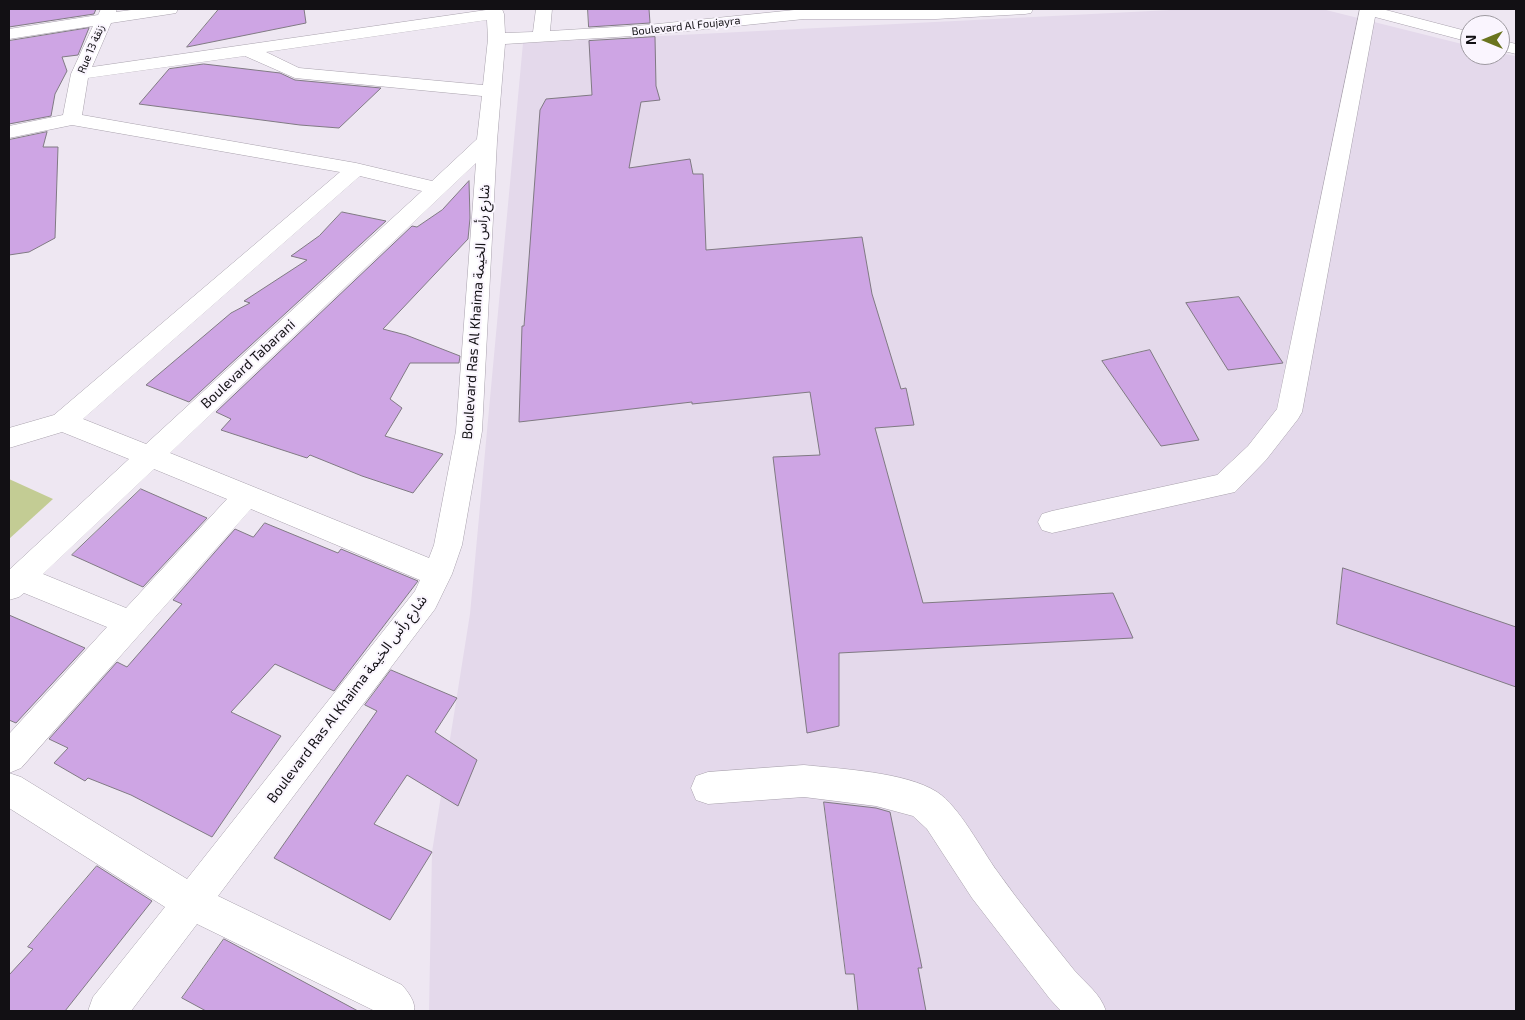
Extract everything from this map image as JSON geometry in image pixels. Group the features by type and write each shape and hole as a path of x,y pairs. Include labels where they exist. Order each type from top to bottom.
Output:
{"street":[{"path":"9,34 107,13 170,9"},
{"path":"541,36 544,9"},
{"name":"Boulevard Al Foujayra","path":"497,39 541,36 649,23 804,11 1025,9"},
{"path":"1052,522 1225,484 1257,453 1289,412 1368,10 1460,34"},
{"path":"80,74 495,11"},
{"name":"Boulevard Ras Al Khaima شارع رأس الخيمة","path":"107,1011 425,600 438,574 448,545 469,431 487,141 497,39 495,11"},
{"name":"Rue 13 زنقة","path":"72,119 80,74 107,13"},
{"path":"247,50 295,73 492,91"},
{"path":"9,132 72,119 356,169 437,188"},
{"name":"Boulevard Tabarani","path":"14,583 487,141"},
{"path":"9,438 63,422 356,169"},
{"path":"63,422 438,574"},
{"path":"9,756 247,495"},
{"path":"14,583 130,623"},
{"path":"708,788 804,781 876,789 908,797 925,804 939,817 985,885 1063,986 1087,1011"},
{"path":"9,789 192,903 389,998 396,1006 395,1011"}],"shaded area":[{"path":"1190,9 1322,9 1460,44 1460,65 1510,65 1510,55 1516,56 1516,1011 429,1011 432,852 470,614 523,43"}],"green space":[{"path":"9,479 53,499 9,539"}],"building":[{"path":"9,9 96,9 94,14 9,27"},
{"path":"219,9 304,9 306,23 187,47"},
{"path":"588,9 649,9 650,23 589,27"},
{"path":"89,28 78,55 62,57 67,71 55,94 51,116 9,124 9,41"},
{"path":"655,37 656,86 660,100 641,102 629,168 690,159 693,174 703,174 706,250 862,237 872,294 901,389 906,388 914,425 875,428 923,603 1113,593 1133,638 839,653 839,726 807,733 773,457 820,455 810,392 692,404 692,402 519,422 522,326 524,326 540,110 546,99 592,95 589,41"},
{"path":"204,64 280,73 295,80 381,88 339,128 300,125 139,104 169,69"},
{"path":"47,132 43,147 58,147 55,238 29,252 9,255 9,140"},
{"path":"469,181 470,218 468,239 383,329 406,335 460,356 459,363 410,363 390,399 402,408 385,436 443,454 413,493 362,476 310,455 307,458 221,430 231,419 216,412 412,226 417,227 442,210"},
{"path":"342,212 386,221 189,402 146,385 231,313 250,303 244,301 307,260 291,256 319,236"},
{"path":"1239,297 1283,363 1228,370 1186,303"},
{"path":"1150,350 1199,440 1161,446 1102,361"},
{"path":"141,489 207,518 143,587 72,555"},
{"path":"265,523 338,553 341,549 418,581 334,691 275,664 231,712 281,736 212,837 131,795 88,778 85,781 54,763 68,748 49,739 117,662 127,667 182,604 173,600 235,529 253,537"},
{"path":"1343,568 1516,627 1516,687 1337,624"},
{"path":"9,615 85,648 16,723 9,720"},
{"path":"391,670 457,698 435,732 477,760 458,806 407,775 374,824 432,852 390,920 274,858 377,711 365,705"},
{"path":"824,802 876,808 890,812 922,968 918,968 926,1011 858,1011 854,974 846,974"},
{"path":"97,866 152,901 65,1011 9,1011 9,975 33,949 28,947"},
{"path":"224,939 358,1011 206,1011 182,998"}]}
